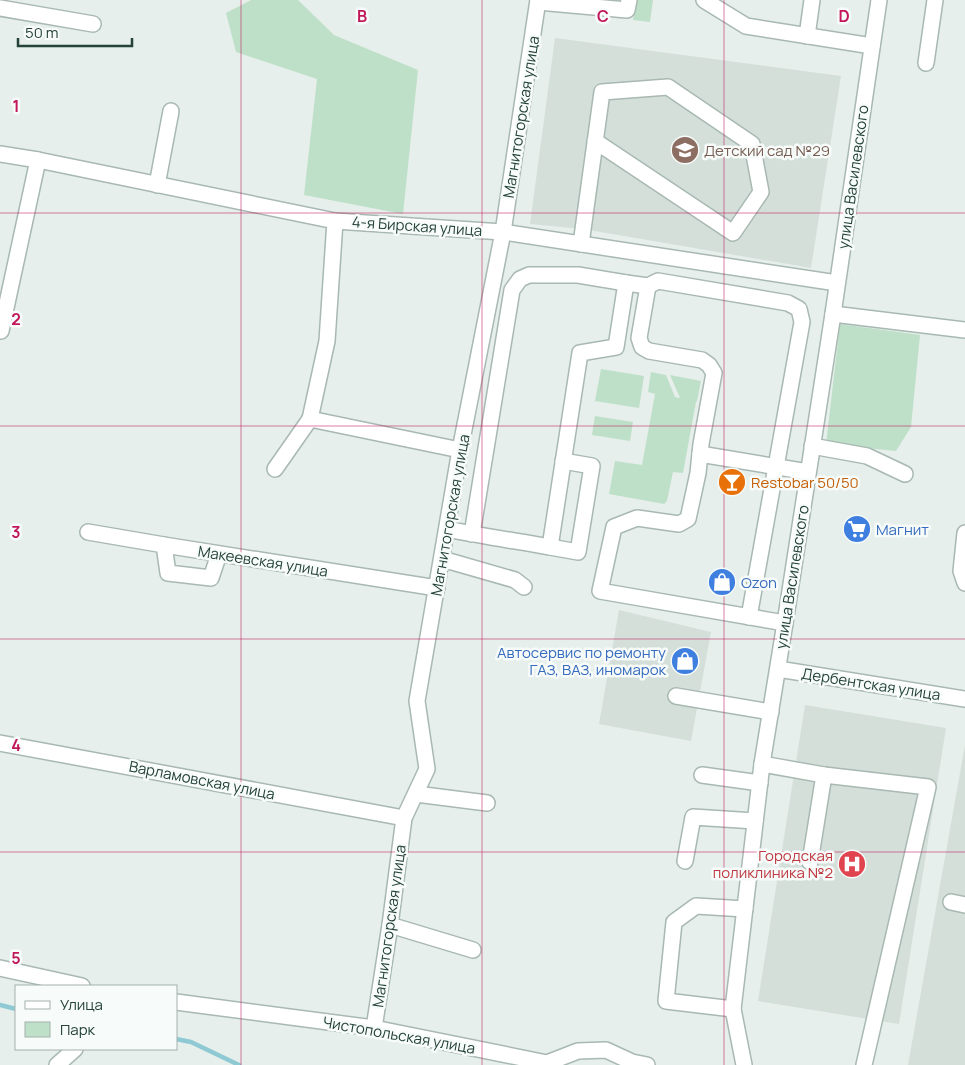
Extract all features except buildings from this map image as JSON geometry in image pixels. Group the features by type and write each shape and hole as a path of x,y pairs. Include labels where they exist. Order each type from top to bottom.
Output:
{"street":[{"path":"538,1 627,10 629,0"},
{"path":"704,0 746,26 872,46"},
{"path":"807,36 812,0"},
{"name":"улица Василевского","path":"744,1065 733,1009 762,764 833,314 879,0"},
{"path":"926,63 935,0"},
{"name":"Магнитогорская улица","path":"374,1028 404,818 427,769 418,701 460,450 503,232 538,1"},
{"path":"0,8 93,24"},
{"path":"580,244 602,92 668,87 752,144 761,192 733,233 596,141"},
{"path":"157,185 170,111"},
{"name":"4-я Бирская улица","path":"0,154 38,160 335,221 503,232 837,283"},
{"path":"1,331 38,160"},
{"path":"275,469 310,419 327,341 335,221"},
{"path":"472,534 512,290 520,279 529,275 578,275 648,286 658,281 788,303 798,309 802,322 749,617"},
{"path":"550,547 580,353 616,347 626,283"},
{"path":"648,286 639,338 642,347 649,351 702,360 709,365 714,373 701,444 698,474 688,519 679,524 637,518 614,527 600,591 785,623"},
{"path":"833,314 965,330"},
{"path":"310,419 460,450"},
{"path":"812,446 867,456 905,474"},
{"path":"700,454 808,472"},
{"path":"447,529 578,552 592,466 563,461"},
{"name":"Макеевская улица","path":"88,532 437,588"},
{"path":"965,533 961,572 965,583"},
{"path":"164,545 168,573 211,578 219,554"},
{"path":"442,558 515,580 524,587"},
{"name":"Дербентская улица","path":"778,669 965,699"},
{"path":"676,696 770,712"},
{"name":"Варламовская улица","path":"0,743 404,818"},
{"path":"762,764 824,775 928,787 864,1065"},
{"path":"702,775 760,783"},
{"path":"810,862 824,775"},
{"path":"416,794 488,804"},
{"path":"686,861 693,817 755,821"},
{"path":"733,1009 666,1001 674,922 696,906 745,909"},
{"path":"390,925 473,950"},
{"path":"0,968 77,985"},
{"name":"Чистопольская улица","path":"178,1002 374,1028 547,1063 578,1052 606,1050 632,1062 647,1065"},
{"path":"57,1065 74,1050"}],"shaded area":[{"name":"Детский сад №29","path":"555,38 841,76 811,268 583,229 530,224"},
{"path":"619,610 711,632 691,741 599,724"},
{"name":"Городская поликлиника №2","path":"805,705 946,728 899,1024 758,1001"},
{"path":"965,745 965,1065 908,1065 936,908"}],"green space":[{"path":"251,0 298,0 334,35 418,70 403,214 304,195 317,79 236,52 226,13"},
{"path":"637,0 653,0 650,22 633,20"},
{"path":"840,324 920,335 911,427 896,451 826,444"},
{"path":"601,369 644,376 639,408 595,401"},
{"path":"651,372 666,375 675,397 680,398 670,375 701,381 683,473 673,472 667,501 664,504 609,494 615,461 642,465 655,394 648,392"},
{"path":"595,416 633,422 630,441 592,435"}],"waterway":[{"path":"0,1005 15,1009"},
{"path":"178,1039 191,1042 239,1065"}],"place":[{"name":"Детский сад №29","path":"685,150"},
{"name":"Restobar 50/50","path":"732,482"},
{"name":"Магнит","path":"857,529"},
{"name":"Ozon","path":"722,582"},
{"name":"Автосервис по ремонту ГАЗ, ВАЗ, иномарок","path":"685,661"},
{"name":"Городская поликлиника №2","path":"852,864"}]}
